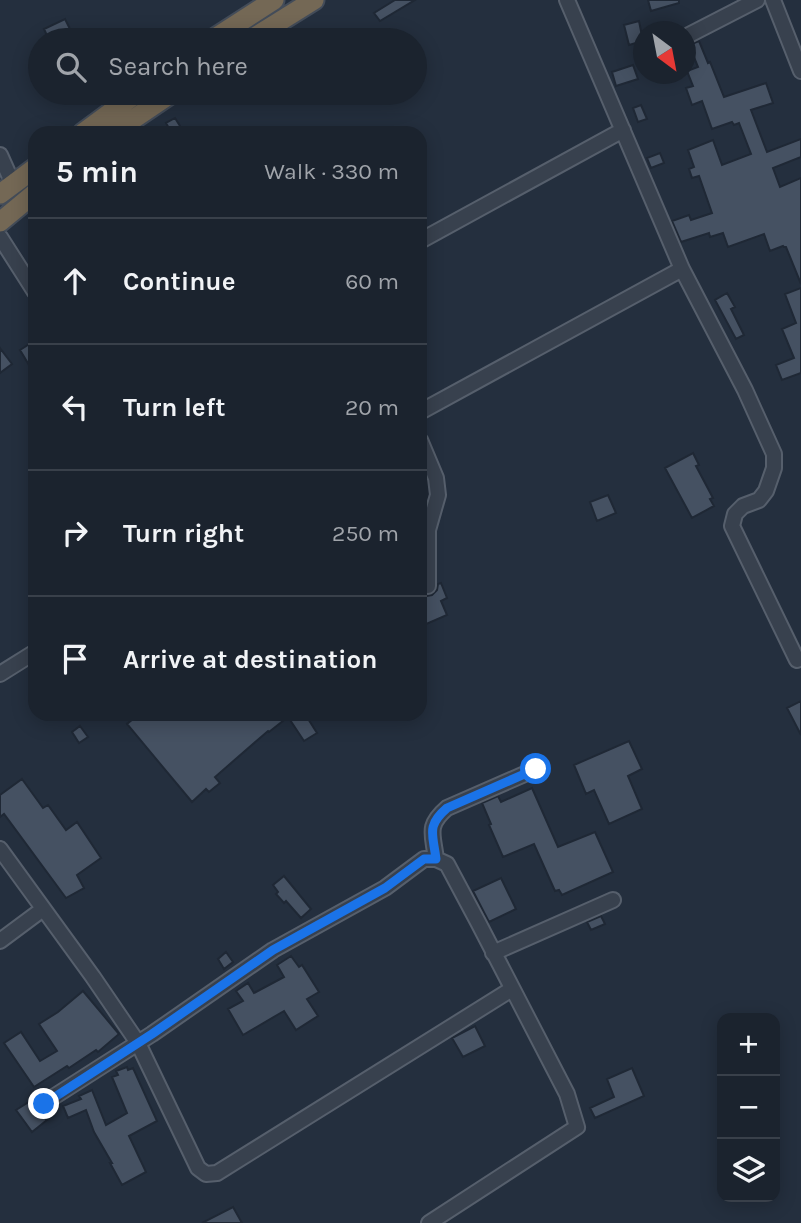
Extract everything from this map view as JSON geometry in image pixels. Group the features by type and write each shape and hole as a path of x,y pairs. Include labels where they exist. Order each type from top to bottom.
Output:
{"highway":[{"path":"231,28 274,0"},
{"path":"269,28 314,0"},
{"path":"92,126 121,105"},
{"path":"123,126 154,105"},
{"path":"7,189 28,173"},
{"path":"0,222 28,201"}],"street":[{"path":"567,0 682,269 745,390 774,454 774,468 766,491 759,500 743,506 736,514 732,526 800,662"},
{"path":"696,31 757,0"},
{"path":"773,0 801,71"},
{"path":"427,237 623,130"},
{"path":"0,155 7,189"},
{"path":"0,237 28,281"},
{"path":"427,408 682,269"},
{"path":"427,457 436,478 438,495 428,530 428,586"},
{"path":"0,674 28,656"},
{"path":"436,859 432,826 447,808 536,769"},
{"path":"0,849 138,1042 198,1168 206,1174 217,1173 512,989"},
{"path":"44,1104 273,950 385,888 424,859 436,859 447,864 494,953 567,1094 577,1127 429,1223"},
{"path":"494,953 613,900"},
{"path":"0,941 43,909"}],"building":[{"path":"395,0 415,0 380,21 374,13"},
{"path":"648,0 679,0 679,3 651,11"},
{"path":"65,19 70,28 46,28"},
{"path":"633,23 633,44 629,45 624,25"},
{"path":"699,41 708,63 710,62 724,97 766,83 773,103 751,110 767,152 801,139 801,157 773,168 780,187 801,178 801,284 786,247 770,251 764,234 728,247 723,233 710,237 709,233 681,242 672,221 689,215 691,220 712,213 699,176 692,178 689,169 694,167 688,150 713,140 722,165 751,154 739,123 734,125 732,122 712,129 702,101 692,105 686,88 696,84 696,42"},
{"path":"633,65 633,81 616,86 612,72"},
{"path":"641,105 647,119 638,122 633,108"},
{"path":"175,118 180,126 168,126 166,123"},
{"path":"660,153 664,163 651,168 647,158"},
{"path":"801,288 801,373 782,380 776,365 794,358 782,329 796,323 785,294"},
{"path":"727,293 735,307 731,309 744,335 736,339 715,300"},
{"path":"28,345 28,363 20,350"},
{"path":"0,348 12,364 0,373"},
{"path":"693,453 714,506 692,518 665,468"},
{"path":"608,495 616,513 597,521 590,502"},
{"path":"441,583 447,598 441,601 447,615 427,624 427,596 437,590 438,584"},
{"path":"801,701 801,735 787,708"},
{"path":"131,721 283,721 215,777 220,783 209,792 206,789 192,802 127,724"},
{"path":"291,721 309,721 317,733 304,741"},
{"path":"80,726 88,737 79,743 72,732"},
{"path":"629,741 642,769 628,776 642,809 609,824 594,790 586,794 574,765"},
{"path":"22,779 43,808 48,805 66,830 77,822 101,858 77,875 84,888 66,898 4,814 0,817 0,795"},
{"path":"532,788 558,847 595,832 613,872 562,895 559,890 555,891 534,844 503,857 482,803 498,796 501,802"},
{"path":"284,876 311,909 301,918 276,894 278,892 273,885"},
{"path":"501,878 516,909 489,922 473,891"},
{"path":"601,916 605,924 591,930 587,922"},
{"path":"226,952 233,962 224,969 218,959"},
{"path":"291,956 299,967 302,965 319,992 307,999 318,1016 296,1030 284,1011 243,1035 228,1009 243,1001 236,991 248,983 254,993 284,977 277,965"},
{"path":"83,991 119,1034 98,1052 96,1050 34,1087 4,1043 21,1032 40,1061 57,1051 39,1024"},
{"path":"475,1026 485,1046 463,1057 452,1038"},
{"path":"127,1067 128,1070 133,1068 157,1121 129,1136 146,1172 122,1185 94,1132 86,1110 68,1118 63,1106 81,1099 79,1096 92,1090 106,1125 127,1113 112,1077 118,1075 116,1071"},
{"path":"632,1068 644,1096 595,1118 590,1108 614,1097 607,1079"},
{"path":"32,1100 36,1109 47,1120 32,1132 16,1110"},
{"path":"233,1207 242,1223 202,1223"}],"route":[{"path":"44,1104 152,1034 273,950 385,888 424,859 436,859 432,826 447,808 536,769"}]}
